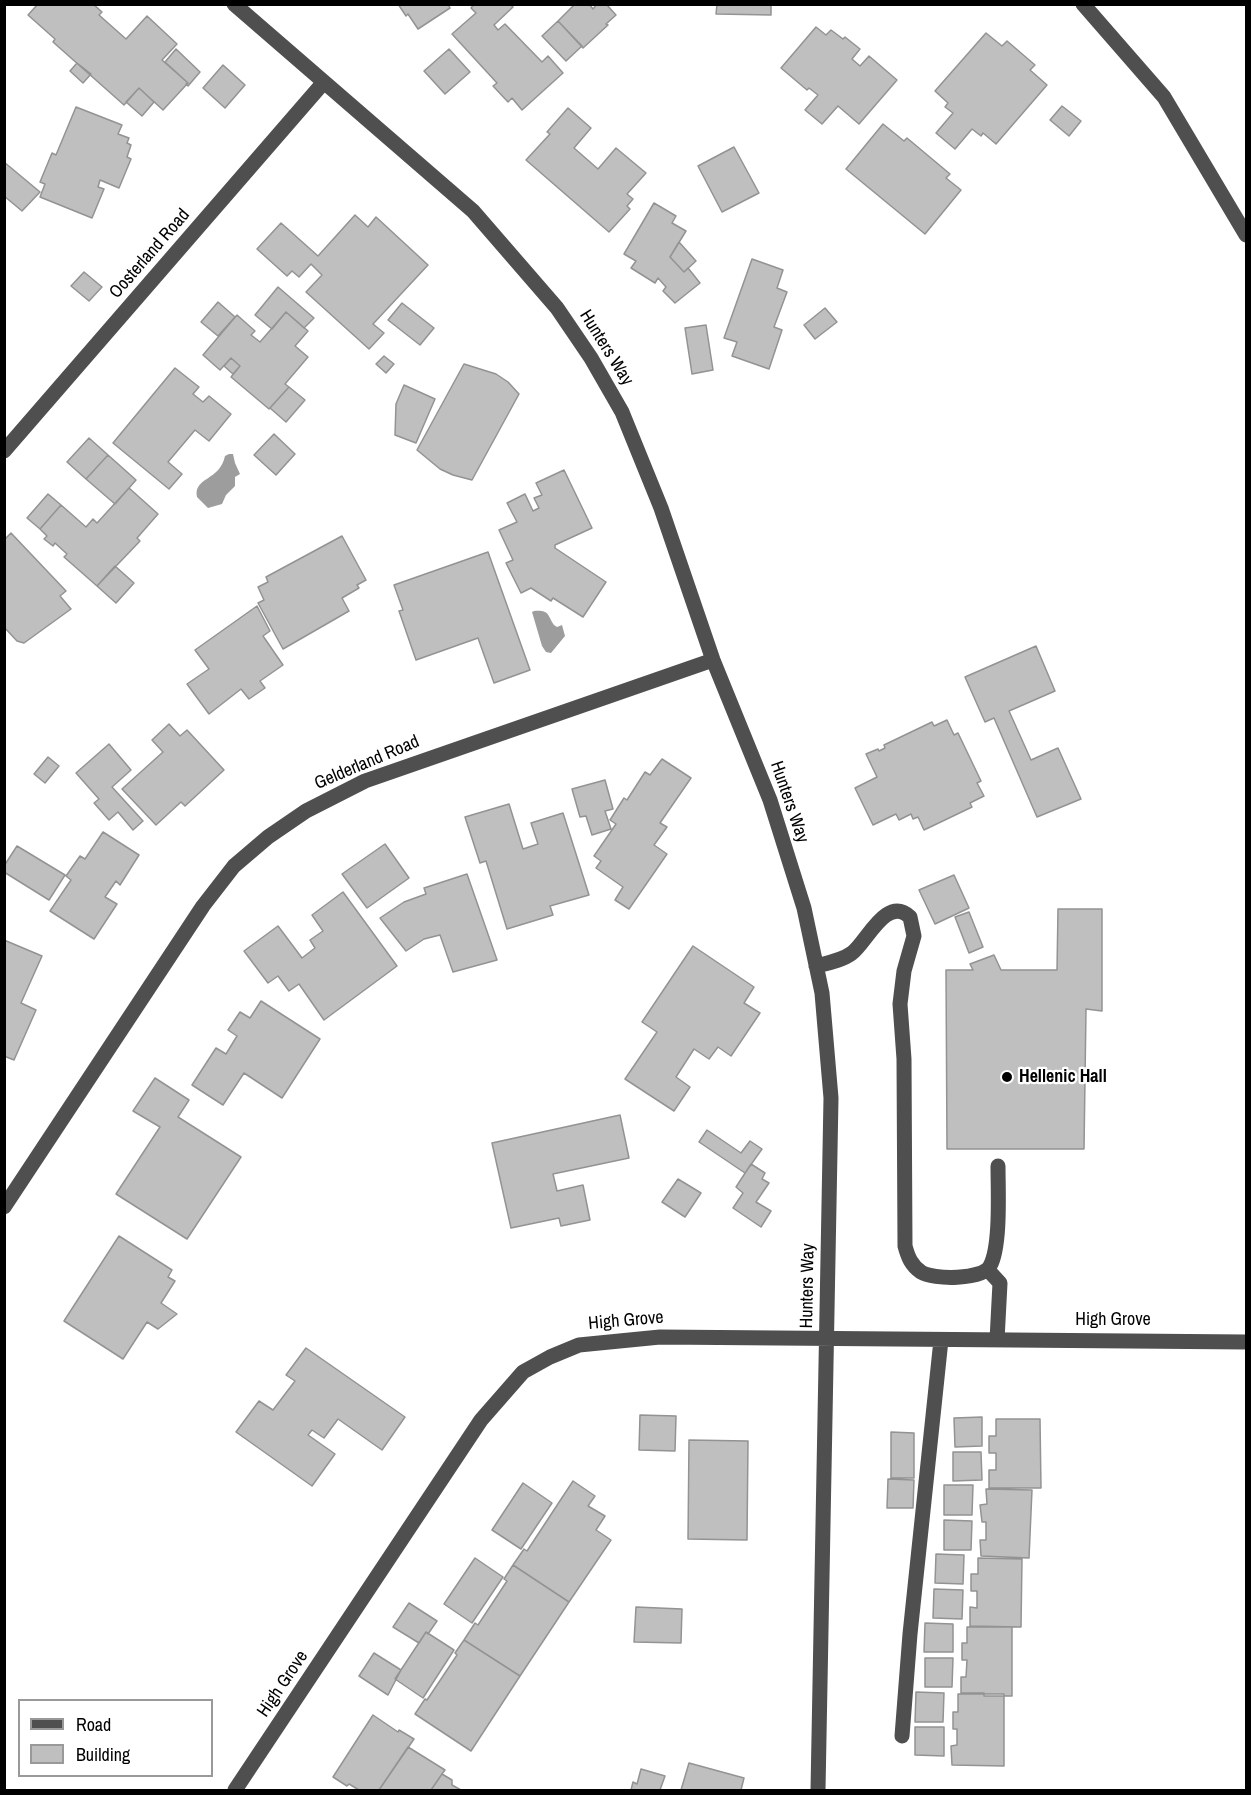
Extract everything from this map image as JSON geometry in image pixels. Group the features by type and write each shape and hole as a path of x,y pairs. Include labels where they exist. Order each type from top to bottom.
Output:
{"street":[{"name":"Hunters Way","path":"234,4 473,211 557,308 591,358 622,412 661,508 713,660 770,800 804,908 822,993 831,1098 818,1791"},
{"path":"1083,4 1164,98 1246,235"},
{"name":"Oosterland Road","path":"4,451 324,82"},
{"name":"Gelderland Road","path":"4,1207 203,906 234,866 268,837 306,811 365,781 713,660"},
{"path":"816,966 851,954 885,915 900,912 910,917 914,936 904,971 900,1004 904,1059 905,1246 908,1259 927,1276 969,1277 980,1275 988,1270 993,1260 996,1240 999,1166"},
{"path":"988,1270 1000,1283 997,1340"},
{"name":"High Grove","path":"235,1791 481,1420 524,1372 550,1357 579,1345 660,1337 1246,1342"},
{"path":"902,1736 910,1634 941,1340"}],"shaded area":[{"path":"233,454 240,474 235,477 235,486 226,495 222,504 208,508 197,497 197,491 203,482 218,470 225,456"},
{"path":"532,612 546,612 554,625 557,627 562,625 565,636 551,653 546,652 542,646"}],"building":[{"path":"38,4 93,4 102,12 99,15 126,39 147,16 177,44 162,60 188,83 163,110 139,88 124,105 53,42 55,39 28,15"},
{"path":"398,4 448,4 450,8 418,29"},
{"path":"474,4 510,4 513,7 494,25 498,30 505,24 542,62 548,56 563,73 522,110 512,98 508,102 493,86 497,83 452,34 476,13 471,8"},
{"path":"575,4 589,4 593,9 597,4 606,4 616,15 583,48 558,21"},
{"path":"717,4 771,4 771,15 716,14"},
{"path":"558,21 582,46 566,61 542,36"},
{"path":"816,27 826,35 831,30 843,39 845,37 860,49 852,59 860,66 869,56 897,80 859,124 838,106 822,124 805,110 818,95 809,88 807,90 781,68"},
{"path":"986,33 1002,46 1007,41 1035,65 1030,70 1047,85 996,144 983,133 981,136 972,129 955,149 936,133 953,113 945,107 948,103 935,91"},
{"path":"176,49 200,72 188,86 186,84 188,83 165,62"},
{"path":"449,49 470,72 445,94 424,71"},
{"path":"77,63 91,74 83,83 70,71"},
{"path":"223,65 245,85 225,108 203,88"},
{"path":"139,88 154,102 142,116 126,102"},
{"path":"1062,106 1081,121 1069,136 1050,120"},
{"path":"76,107 122,125 118,134 129,138 127,143 131,145 127,157 131,159 119,188 100,180 98,187 104,189 92,218 40,197 45,184 40,182 52,153 56,155"},
{"path":"568,108 591,128 574,148 598,169 616,148 646,173 627,194 633,199 627,206 630,209 609,232 526,160 550,134 547,132"},
{"path":"883,124 904,141 907,138 950,174 946,178 961,190 925,234 846,169"},
{"path":"734,147 759,193 722,212 698,166"},
{"path":"4,162 40,192 22,211 4,196"},
{"path":"654,203 676,216 672,223 686,231 670,257 684,272 688,268 700,283 675,303 663,291 666,287 658,278 655,283 631,268 636,261 624,254"},
{"path":"355,215 368,227 376,217 428,265 373,324 384,333 369,349 306,292 322,275 311,264 299,277 292,271 287,276 257,249 281,223 318,256"},
{"path":"679,242 696,261 684,272 670,257"},
{"path":"752,259 783,270 777,288 787,292 774,327 782,330 769,369 732,356 737,342 724,338"},
{"path":"84,272 102,287 89,301 71,286"},
{"path":"278,287 314,318 304,328 286,312 272,329 255,315"},
{"path":"218,302 235,317 218,336 201,322"},
{"path":"402,303 434,328 420,345 388,320"},
{"path":"825,308 837,322 815,339 804,325"},
{"path":"286,312 308,331 295,346 308,357 285,384 289,387 269,409 231,377 240,366 231,358 220,370 203,355 237,315 255,331 251,335 260,342"},
{"path":"706,325 713,370 692,374 685,328"},
{"path":"384,356 394,364 386,373 376,364"},
{"path":"231,358 240,366 233,374 224,366"},
{"path":"464,364 496,374 508,382 519,394 472,480 440,469 417,450"},
{"path":"175,368 199,387 193,394 203,402 209,396 231,414 209,441 195,430 168,462 182,474 169,489 113,443"},
{"path":"404,385 435,399 416,443 395,435 396,404"},
{"path":"289,387 305,400 286,422 270,408"},
{"path":"274,434 295,454 276,475 254,455"},
{"path":"89,438 108,455 86,479 67,462"},
{"path":"108,455 136,480 115,504 86,479"},
{"path":"564,470 592,528 555,545 555,548 606,582 583,617 553,598 551,601 531,588 521,593 506,563 513,560 499,530 517,522 507,503 525,494 533,511 539,508 534,498 542,495 536,483"},
{"path":"129,488 158,514 137,538 140,541 97,586 64,557 67,554 55,543 53,546 44,539 47,536 40,529 61,505 86,527 93,519 97,523"},
{"path":"48,494 61,505 40,529 27,518"},
{"path":"11,533 66,591 60,596 71,609 24,643 17,641 4,627 4,540"},
{"path":"342,536 366,580 357,585 359,588 342,598 349,611 283,649 258,603 264,600 258,587 268,582 266,577"},
{"path":"488,552 530,670 494,683 478,638 416,660 399,611 403,610 394,585"},
{"path":"115,566 134,583 116,603 97,586"},
{"path":"257,606 270,631 263,636 283,665 260,681 265,688 249,699 241,689 209,714 187,684 209,669 195,650"},
{"path":"1036,646 1055,691 1009,711 1031,760 1058,748 1081,799 1037,817 994,718 985,722 965,677"},
{"path":"947,720 954,735 958,733 981,781 977,783 984,796 970,803 972,807 924,830 918,817 913,819 911,814 899,820 896,814 873,825 855,788 877,777 866,754 878,749 879,751 885,748 884,745 932,722 934,726"},
{"path":"169,724 180,736 187,730 224,770 185,806 181,802 156,825 122,789 163,752 152,740"},
{"path":"109,744 131,770 112,787 143,821 133,830 118,812 109,820 94,803 99,799 76,773"},
{"path":"48,757 59,766 45,783 34,774"},
{"path":"662,759 691,778 660,823 667,827 654,845 667,854 629,909 615,900 623,887 596,868 601,861 594,856 616,824 610,820 624,798 627,800 645,772 650,775"},
{"path":"605,780 613,809 605,811 611,829 592,835 586,816 580,817 572,789"},
{"path":"509,804 523,849 538,844 531,823 563,813 589,895 550,906 553,915 507,929 486,861 480,863 465,817"},
{"path":"103,832 139,855 120,885 116,881 105,897 117,904 94,939 50,911 71,880 66,876 80,856 85,859"},
{"path":"385,844 409,878 367,908 342,874"},
{"path":"17,846 65,875 49,900 4,872 4,866"},
{"path":"467,874 497,960 453,972 440,935 424,939 406,951 380,918 404,902 426,894 424,888"},
{"path":"954,875 969,908 935,924 919,890"},
{"path":"343,892 397,966 324,1020 299,984 289,991 278,976 268,983 244,951 278,926 302,958 315,948 310,940 323,931 312,915"},
{"path":"1058,909 1102,909 1102,1011 1086,1009 1084,1149 947,1149 946,970 973,970 970,964 994,955 1001,970 1057,970"},
{"path":"969,912 983,947 969,953 955,917"},
{"path":"4,940 42,956 21,1003 36,1010 14,1060 4,1056"},
{"path":"693,946 754,987 744,1003 760,1013 731,1056 718,1047 709,1059 694,1049 676,1077 690,1087 674,1111 625,1079 657,1032 642,1022"},
{"path":"261,1001 320,1039 282,1098 244,1073 223,1105 192,1085 216,1048 226,1054 237,1036 228,1030 240,1012 250,1018"},
{"path":"155,1078 189,1100 178,1117 241,1157 187,1239 116,1194 160,1127 133,1111"},
{"path":"620,1115 629,1158 553,1174 557,1191 583,1185 590,1220 561,1226 559,1218 511,1228 492,1143"},
{"path":"707,1130 741,1153 750,1141 762,1149 745,1173 699,1142"},
{"path":"751,1164 765,1173 762,1179 769,1183 756,1202 771,1211 761,1227 733,1208 743,1193 736,1187"},
{"path":"678,1179 701,1193 685,1217 662,1202"},
{"path":"119,1236 172,1270 168,1277 175,1281 161,1303 177,1314 158,1329 147,1322 123,1359 64,1321"},
{"path":"306,1348 405,1417 382,1450 338,1419 324,1438 312,1430 308,1435 335,1454 312,1486 236,1432 259,1401 273,1410 295,1381 286,1375"},
{"path":"640,1415 676,1416 675,1451 639,1450"},
{"path":"982,1417 982,1446 955,1447 954,1418"},
{"path":"996,1419 1040,1419 1041,1488 989,1488 989,1470 996,1470 996,1453 989,1453 989,1436 996,1436"},
{"path":"891,1432 914,1433 914,1478 891,1478"},
{"path":"689,1440 748,1441 747,1540 688,1539"},
{"path":"953,1452 981,1452 982,1480 953,1481"},
{"path":"888,1479 914,1480 913,1508 887,1508"},
{"path":"573,1481 595,1496 588,1506 605,1516 596,1530 611,1540 569,1602 513,1565 524,1549 527,1551"},
{"path":"523,1483 552,1503 521,1549 492,1530"},
{"path":"944,1485 973,1485 972,1515 944,1515"},
{"path":"986,1489 1032,1490 1029,1558 981,1556 980,1540 986,1540 986,1522 982,1522 980,1505 987,1504"},
{"path":"944,1520 972,1521 971,1550 944,1550"},
{"path":"936,1554 964,1555 963,1584 935,1583"},
{"path":"475,1558 503,1577 472,1623 444,1604"},
{"path":"978,1558 1022,1559 1021,1627 970,1626 970,1607 977,1608 977,1591 971,1591 971,1574 978,1574"},
{"path":"513,1565 569,1602 520,1676 464,1640 475,1623 478,1625 507,1581 504,1579"},
{"path":"934,1589 963,1590 962,1619 933,1618"},
{"path":"409,1603 437,1621 419,1643 393,1627"},
{"path":"636,1607 682,1609 681,1643 634,1642"},
{"path":"925,1623 953,1624 953,1652 924,1652"},
{"path":"967,1627 1012,1627 1012,1696 961,1693 961,1677 966,1677 967,1660 962,1660 962,1643 967,1643"},
{"path":"426,1632 454,1650 423,1698 395,1679"},
{"path":"464,1640 520,1676 471,1751 415,1714 457,1655 455,1653"},
{"path":"374,1653 401,1670 388,1695 359,1676"},
{"path":"925,1658 953,1658 952,1687 925,1687"},
{"path":"916,1692 944,1693 943,1722 915,1722"},
{"path":"958,1694 1004,1694 1004,1766 952,1765 951,1746 957,1745 957,1729 953,1729 953,1712 958,1712"},
{"path":"373,1715 398,1732 399,1730 414,1739 379,1790 359,1790 333,1777"},
{"path":"915,1727 944,1727 944,1756 915,1755"},
{"path":"408,1747 445,1770 431,1790 379,1790"},
{"path":"689,1763 744,1778 741,1790 681,1790"},
{"path":"641,1769 665,1776 660,1790 631,1790 633,1782 637,1784"},
{"path":"442,1774 452,1780 452,1785 461,1790 431,1790"}],"place":[{"name":"Hellenic Hall","path":"1007,1077"}]}
